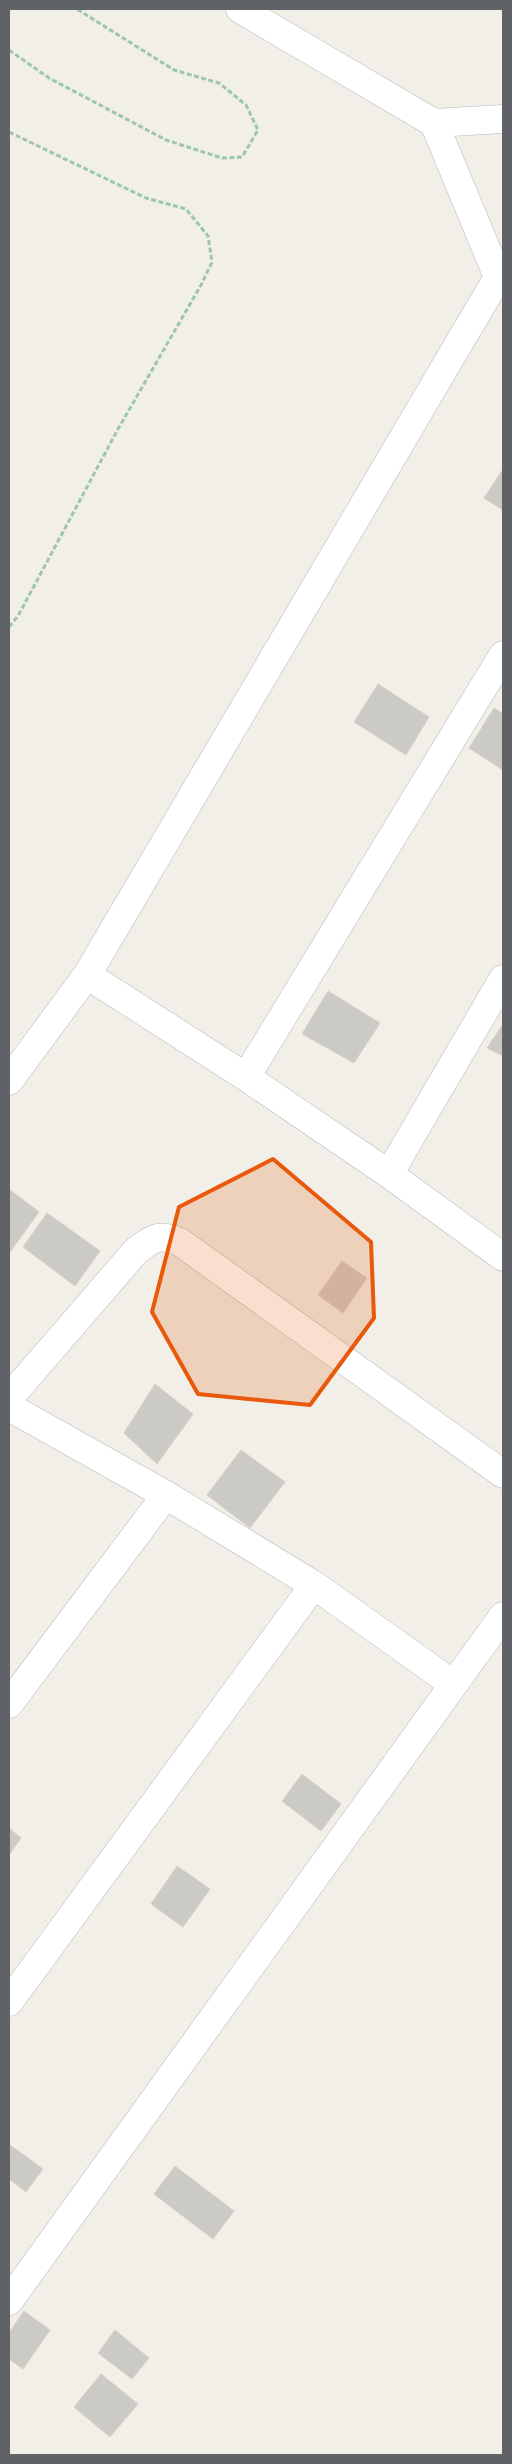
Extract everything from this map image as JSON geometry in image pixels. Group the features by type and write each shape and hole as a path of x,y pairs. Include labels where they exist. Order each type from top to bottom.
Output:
{"street":[{"path":"240,9 434,123 503,119"},
{"path":"9,1081 86,975 501,273 434,123"},
{"path":"246,1077 503,655"},
{"path":"86,975 246,1077 389,1174 503,1257"},
{"path":"389,1174 503,979"},
{"path":"9,1398 136,1251 150,1241 165,1236 180,1242 503,1474"},
{"path":"9,1407 166,1495 314,1585 453,1684"},
{"path":"9,1704 166,1495"},
{"path":"9,2002 314,1585"},
{"path":"9,2301 503,1616"}],"path":[{"path":"9,50 49,78 166,140 222,158 242,157 258,130 246,105 219,83 174,70 77,9"},
{"path":"9,132 146,198 186,209 208,236 212,262 202,286 118,429 18,616 9,627"}],"highlighted area":[{"path":"273,1159 371,1242 374,1318 310,1405 198,1394 152,1312 179,1207"}],"building":[{"path":"503,469 503,510 484,498"},
{"path":"378,684 429,717 406,755 354,722"},
{"path":"494,708 503,714 503,770 469,748"},
{"path":"328,991 380,1023 354,1063 302,1034"},
{"path":"503,1024 503,1056 487,1048"},
{"path":"9,1189 39,1212 10,1252 9,1251"},
{"path":"47,1213 100,1251 75,1286 23,1247"},
{"path":"342,1261 367,1278 343,1313 318,1295"},
{"path":"155,1384 193,1414 157,1464 124,1433"},
{"path":"241,1450 285,1482 250,1528 207,1495"},
{"path":"302,1774 341,1804 321,1831 282,1801"},
{"path":"9,1828 21,1838 9,1855"},
{"path":"177,1866 210,1889 183,1927 151,1904"},
{"path":"10,2145 43,2169 26,2192 9,2179"},
{"path":"175,2166 234,2211 213,2239 154,2194"},
{"path":"24,2311 50,2330 23,2369 9,2359 9,2333"},
{"path":"115,2330 149,2358 132,2379 98,2353"},
{"path":"101,2374 138,2404 110,2437 74,2407"}]}
